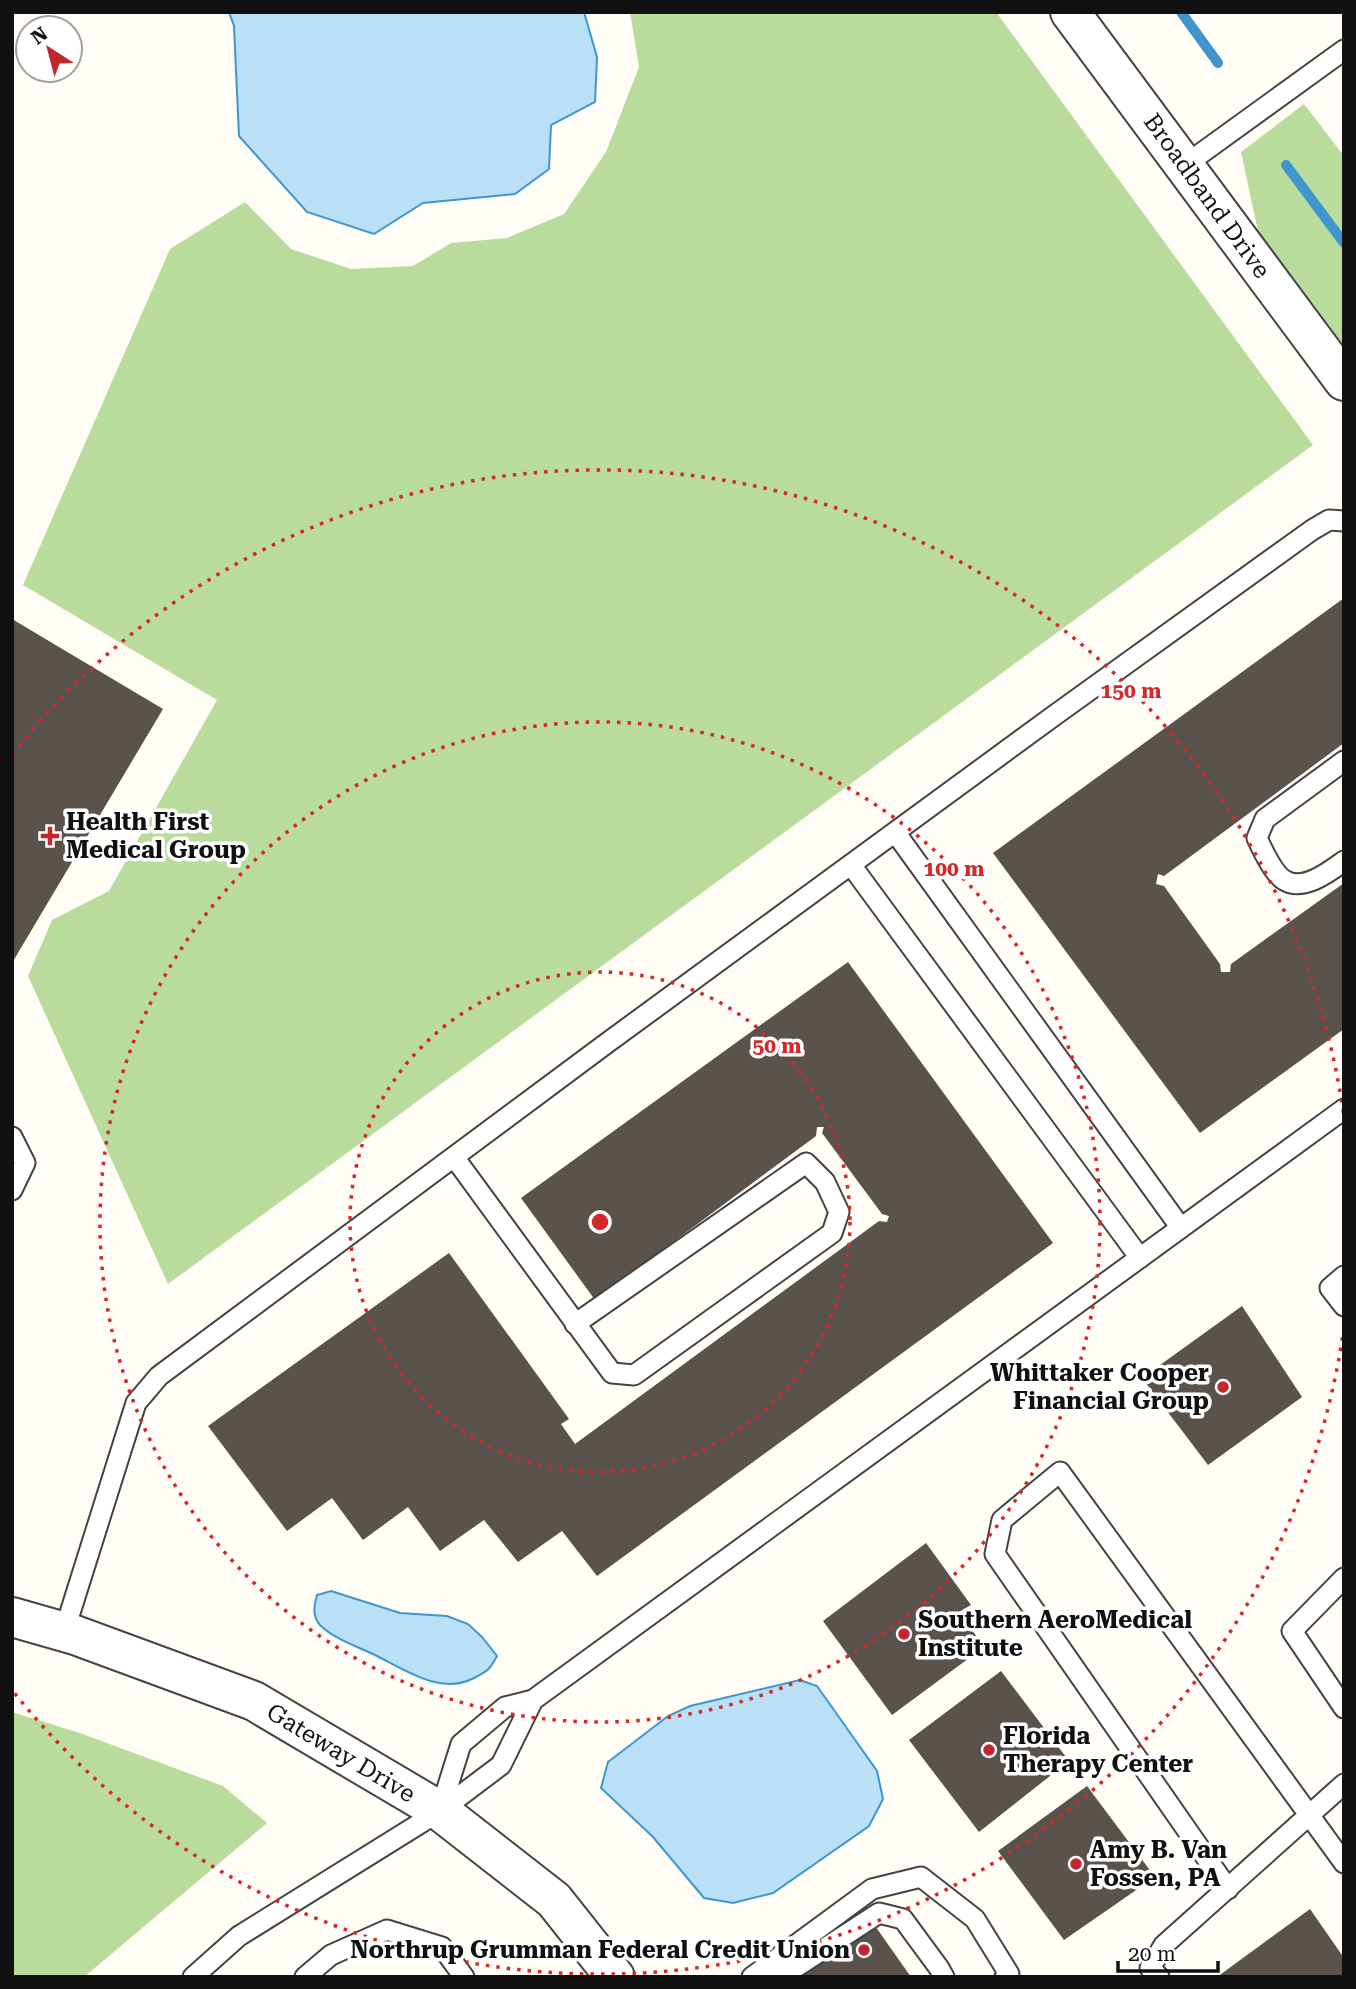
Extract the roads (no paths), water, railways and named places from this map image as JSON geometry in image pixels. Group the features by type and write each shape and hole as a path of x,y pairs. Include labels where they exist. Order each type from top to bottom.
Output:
{"street":[{"name":"Broadband Drive","path":"1070,12 1344,382"},
{"name":"Gateway Drive","path":"12,1617 64,1632 254,1701 440,1811 554,1900 615,1977"}],"lane":[{"path":"1185,165 1344,50"},
{"path":"64,1632 136,1403 159,1376 607,1043 1312,530 1329,520 1344,521"},
{"path":"1344,761 1265,819 1257,838 1267,859 1283,880 1300,884 1328,873 1344,861"},
{"path":"895,832 1181,1228"},
{"path":"851,865 1140,1258"},
{"path":"440,1811 461,1744 505,1707 533,1700 1344,1109"},
{"path":"12,1137 24,1163 12,1190"},
{"path":"454,1157 575,1324 612,1373 634,1375 832,1233 839,1212 825,1182 806,1163 575,1324"},
{"path":"1344,1276 1330,1288 1344,1306"},
{"path":"1228,1889 995,1554 1002,1520 1060,1472 1344,1863"},
{"path":"1344,1578 1293,1631 1344,1708"},
{"path":"193,1977 239,1936 440,1811 501,1765 533,1700"},
{"path":"1159,1977 1150,1968 1164,1944 1344,1784"},
{"path":"752,1976 872,1889 921,1877 975,1919 1009,1974 1005,1977"},
{"path":"752,1976 793,1969 879,1913 903,1919 944,1977"},
{"path":"308,1976 331,1955 387,1930 442,1947 464,1977"}],"water":[{"path":"229,12 584,12 597,57 595,102 551,125 549,169 515,194 423,203 374,234 307,212 239,136 234,26"},
{"path":"331,1591 400,1613 447,1616 468,1624 497,1656 486,1671 461,1683 448,1684 422,1678 338,1638 320,1625 315,1614 317,1595"},
{"path":"800,1680 817,1686 877,1771 883,1799 869,1826 773,1893 733,1903 704,1898 653,1837 601,1788 608,1762 668,1716 690,1706"}],"waterway":[{"path":"1181,12 1218,63"},
{"path":"1286,165 1344,243"}],"place":[{"name":"Health First Medical Group","path":"50,836"},
{"name":"Whittaker Cooper Financial Group","path":"1223,1387"},
{"name":"Southern AeroMedical Institute","path":"904,1634"},
{"name":"Florida Therapy Center","path":"989,1750"},
{"name":"Amy B. Van Fossen, PA","path":"1076,1864"},
{"name":"Northrup Grumman Federal Credit Union","path":"864,1950"}]}
